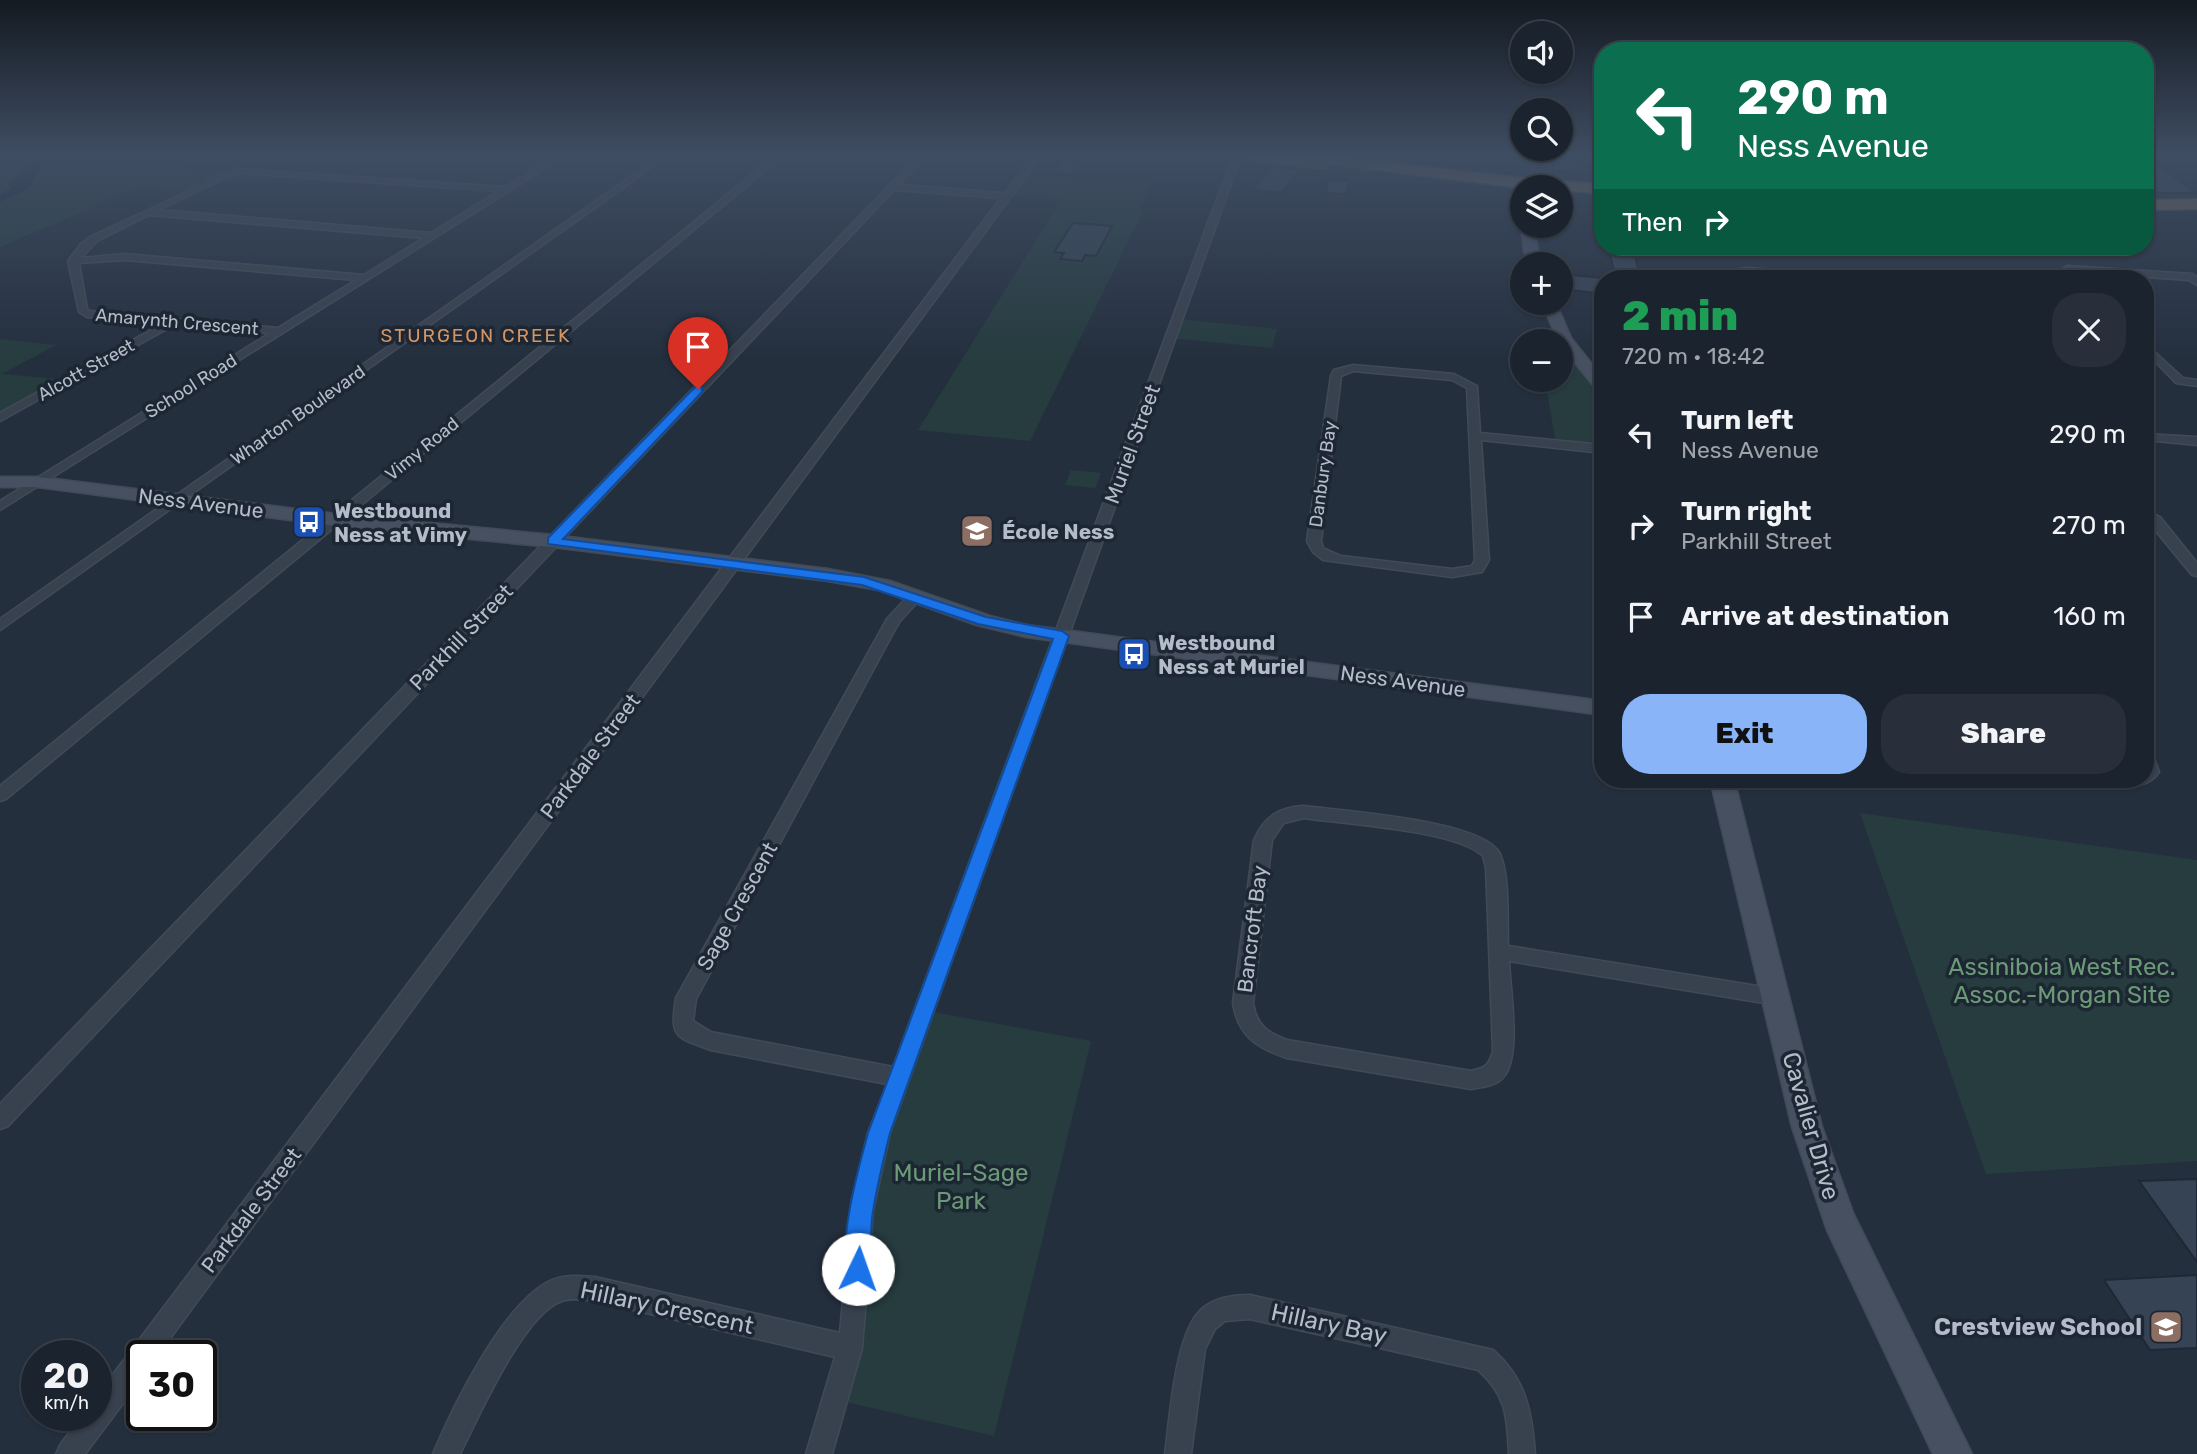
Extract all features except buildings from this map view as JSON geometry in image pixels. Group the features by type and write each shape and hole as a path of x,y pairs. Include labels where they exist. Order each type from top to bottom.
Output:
{"street":[{"path":"122,224 88,241 75,254 73,261 125,257 364,278"},
{"path":"288,224 433,236"},
{"name":"School Road","path":"0,506 452,224"},
{"name":"Wharton Boulevard","path":"0,626 568,224"},
{"name":"Vimy Road","path":"0,795 696,224"},
{"name":"Parkhill Street","path":"0,1119 857,224"},
{"name":"Parkdale Street","path":"155,1340 986,224"},
{"name":"Muriel Street","path":"819,1454 850,1348 855,1317 860,1221 867,1177 898,1077 1212,224"},
{"name":"Amarynth Crescent","path":"73,261 82,310 87,314 279,331"},
{"path":"2154,275 2192,277 2197,282"},
{"path":"1551,315 1553,323 1570,351 1594,377"},
{"name":"Alcott Street","path":"0,418 172,322"},
{"path":"2154,355 2180,381 2197,383"},
{"name":"Danbury Bay","path":"1364,369 1465,380 1473,389 1476,436 1482,561 1478,569 1452,573 1355,562 1332,558 1317,549 1314,541 1338,372 1364,369"},
{"path":"1476,436 1594,448"},
{"path":"2154,438 2197,442"},
{"name":"Ness Avenue","path":"0,482 38,482 336,520 553,541 845,577 883,585 1004,627 1594,707"},
{"path":"2154,519 2197,572"},
{"name":"Sage Crescent","path":"898,1077 711,1041 687,1031 682,1025 682,1016 686,998 886,633 894,619 915,597"},
{"name":"Cavalier Drive","path":"1724,788 1807,1127 1824,1180 1883,1312 1953,1454"},
{"name":"Bancroft Bay","path":"1304,812 1455,834 1485,847 1495,868 1499,952 1502,1061 1490,1076 1481,1079 1454,1079 1287,1049 1267,1043 1254,1034 1244,1015 1242,1003 1263,840 1272,821 1287,814 1304,812"},
{"path":"1499,952 1776,997"},
{"name":"Hillary Crescent","path":"446,1454 516,1328 542,1298 558,1290 577,1287 595,1289 850,1348"},
{"name":"Hillary Bay","path":"1178,1454 1193,1349 1198,1335 1206,1320 1216,1311 1231,1307 1250,1307 1484,1359 1496,1368 1515,1395 1522,1454"},
{"name":"Parkdale Street","path":"69,1454 126,1378"}],"green space":[{"path":"0,224 54,224 0,247"},
{"path":"1046,224 1137,224 1030,441 918,430"},
{"path":"1178,319 1277,329 1272,348 1171,338"},
{"path":"0,339 56,345 2,374 68,380 0,418"},
{"path":"1573,353 1594,377 1594,448 1556,444 1547,392 1573,392"},
{"path":"1071,470 1101,473 1095,488 1065,485"},
{"name":"Assiniboia West Rec. Assoc.-Morgan Site","path":"1860,813 2197,860 2197,1161 1986,1174"},
{"name":"Muriel-Sage Park","path":"922,1010 1091,1041 994,1436 837,1400 860,1221"}],"place":[{"name":"Westbound Ness at Vimy","path":"309,522"},
{"name":"École Ness","path":"977,531"},
{"name":"Westbound Ness at Muriel","path":"1134,654"},
{"name":"Crestview School","path":"2166,1327"}],"district":[{"name":"STURGEON CREEK","path":"476,335"}],"route":[{"path":"698,389 553,541 864,581 883,585 1004,627 1062,636 922,1010 879,1133 867,1177 860,1221 858,1269"}]}
